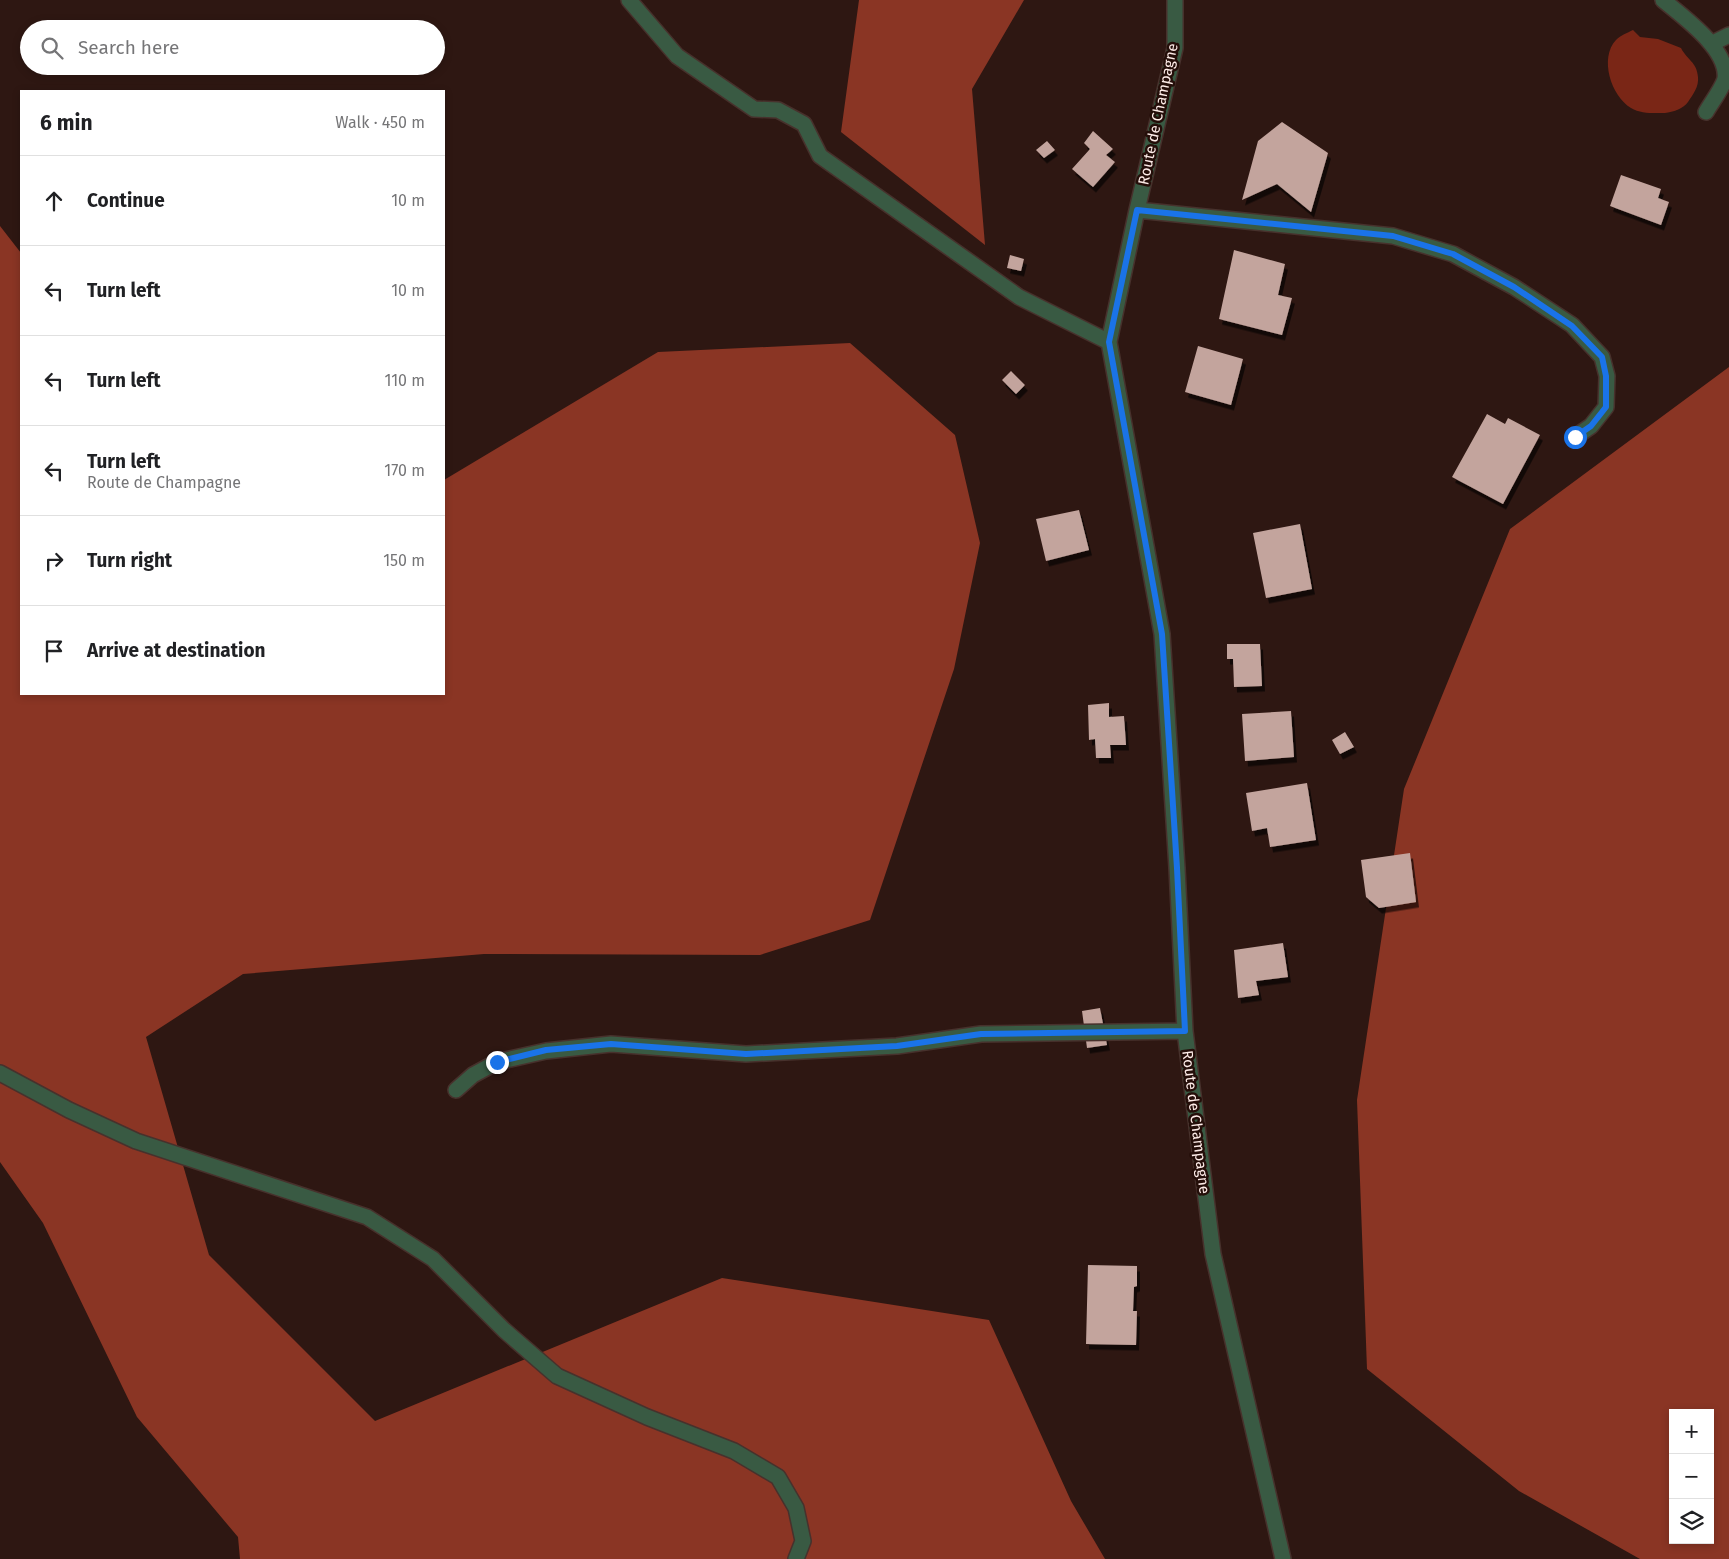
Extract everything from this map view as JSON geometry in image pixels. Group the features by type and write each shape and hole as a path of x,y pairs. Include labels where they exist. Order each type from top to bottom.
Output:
{"street":[{"path":"629,0 677,56 754,109 778,110 804,124 820,156 1019,297 1109,342"},
{"name":"Route de Champagne","path":"1175,0 1175,48 1137,210 1109,342 1162,634 1185,1031 1213,1254 1283,1559"},
{"path":"1663,0 1713,43 1725,64 1725,78 1706,112"},
{"path":"1713,43 1729,35"},
{"path":"1137,210 1393,236 1453,254 1514,287 1572,326 1602,357 1606,376 1606,407 1591,426 1575,437"},
{"path":"456,1090 473,1075 497,1062 546,1050 611,1044 746,1054 897,1046 981,1034 1185,1031"},
{"path":"0,1073 69,1110 136,1141 367,1217 433,1259 504,1330 558,1376 647,1417 734,1451 778,1477 796,1508 803,1541 796,1559"}],"shaded area":[{"path":"859,0 1024,0 972,89 985,245 841,132"},
{"path":"1633,30 1640,37 1658,39 1681,48 1694,64 1698,84 1692,96 1683,107 1665,113 1643,112 1631,108 1618,95 1610,76 1608,57 1616,40"},
{"path":"0,226 20,252 20,695 445,695 445,479 658,352 850,343 955,435 980,543 954,669 870,920 760,955 484,954 243,974 146,1037 209,1255 375,1421 722,1278 989,1320 1071,1501 1105,1559 240,1559 238,1537 137,1417 43,1223 0,1162"},
{"path":"1729,367 1729,1559 1640,1559 1519,1491 1367,1369 1357,1100 1404,789 1510,529"}],"building":[{"path":"1282,122 1328,153 1311,212 1277,184 1242,200 1258,141"},
{"path":"1093,131 1113,149 1106,155 1115,162 1093,187 1072,169 1090,149 1084,143"},
{"path":"1047,141 1055,150 1044,158 1036,150"},
{"path":"1621,175 1661,189 1658,198 1669,202 1661,225 1610,206"},
{"path":"1234,250 1285,264 1278,295 1292,298 1282,335 1219,319"},
{"path":"1010,255 1024,259 1021,271 1007,268"},
{"path":"1198,346 1243,359 1231,405 1185,392"},
{"path":"1011,371 1025,385 1016,394 1002,380"},
{"path":"1487,414 1505,424 1508,418 1540,435 1503,504 1452,477"},
{"path":"1079,510 1089,550 1046,561 1036,519"},
{"path":"1300,524 1312,589 1266,598 1253,533"},
{"path":"1227,644 1260,644 1262,686 1234,687 1233,659 1227,659"},
{"path":"1109,703 1109,717 1124,716 1126,745 1110,745 1111,758 1096,758 1095,739 1089,740 1088,705"},
{"path":"1291,711 1294,757 1245,761 1242,714"},
{"path":"1345,732 1354,747 1340,754 1332,740"},
{"path":"1307,783 1316,840 1270,847 1267,828 1252,831 1246,793"},
{"path":"1410,853 1416,902 1379,908 1366,897 1361,860"},
{"path":"1283,943 1288,977 1256,981 1259,995 1238,998 1234,950"},
{"path":"1100,1008 1107,1045 1087,1048 1082,1011"},
{"path":"1088,1265 1137,1266 1137,1286 1134,1287 1133,1311 1137,1311 1136,1345 1086,1344"}],"route":[{"path":"497,1062 546,1050 611,1044 746,1054 897,1046 981,1034 1185,1031 1162,634 1109,342 1137,210 1393,236 1453,254 1514,287 1572,326 1602,357 1606,376 1606,407 1591,426 1575,437"}]}
